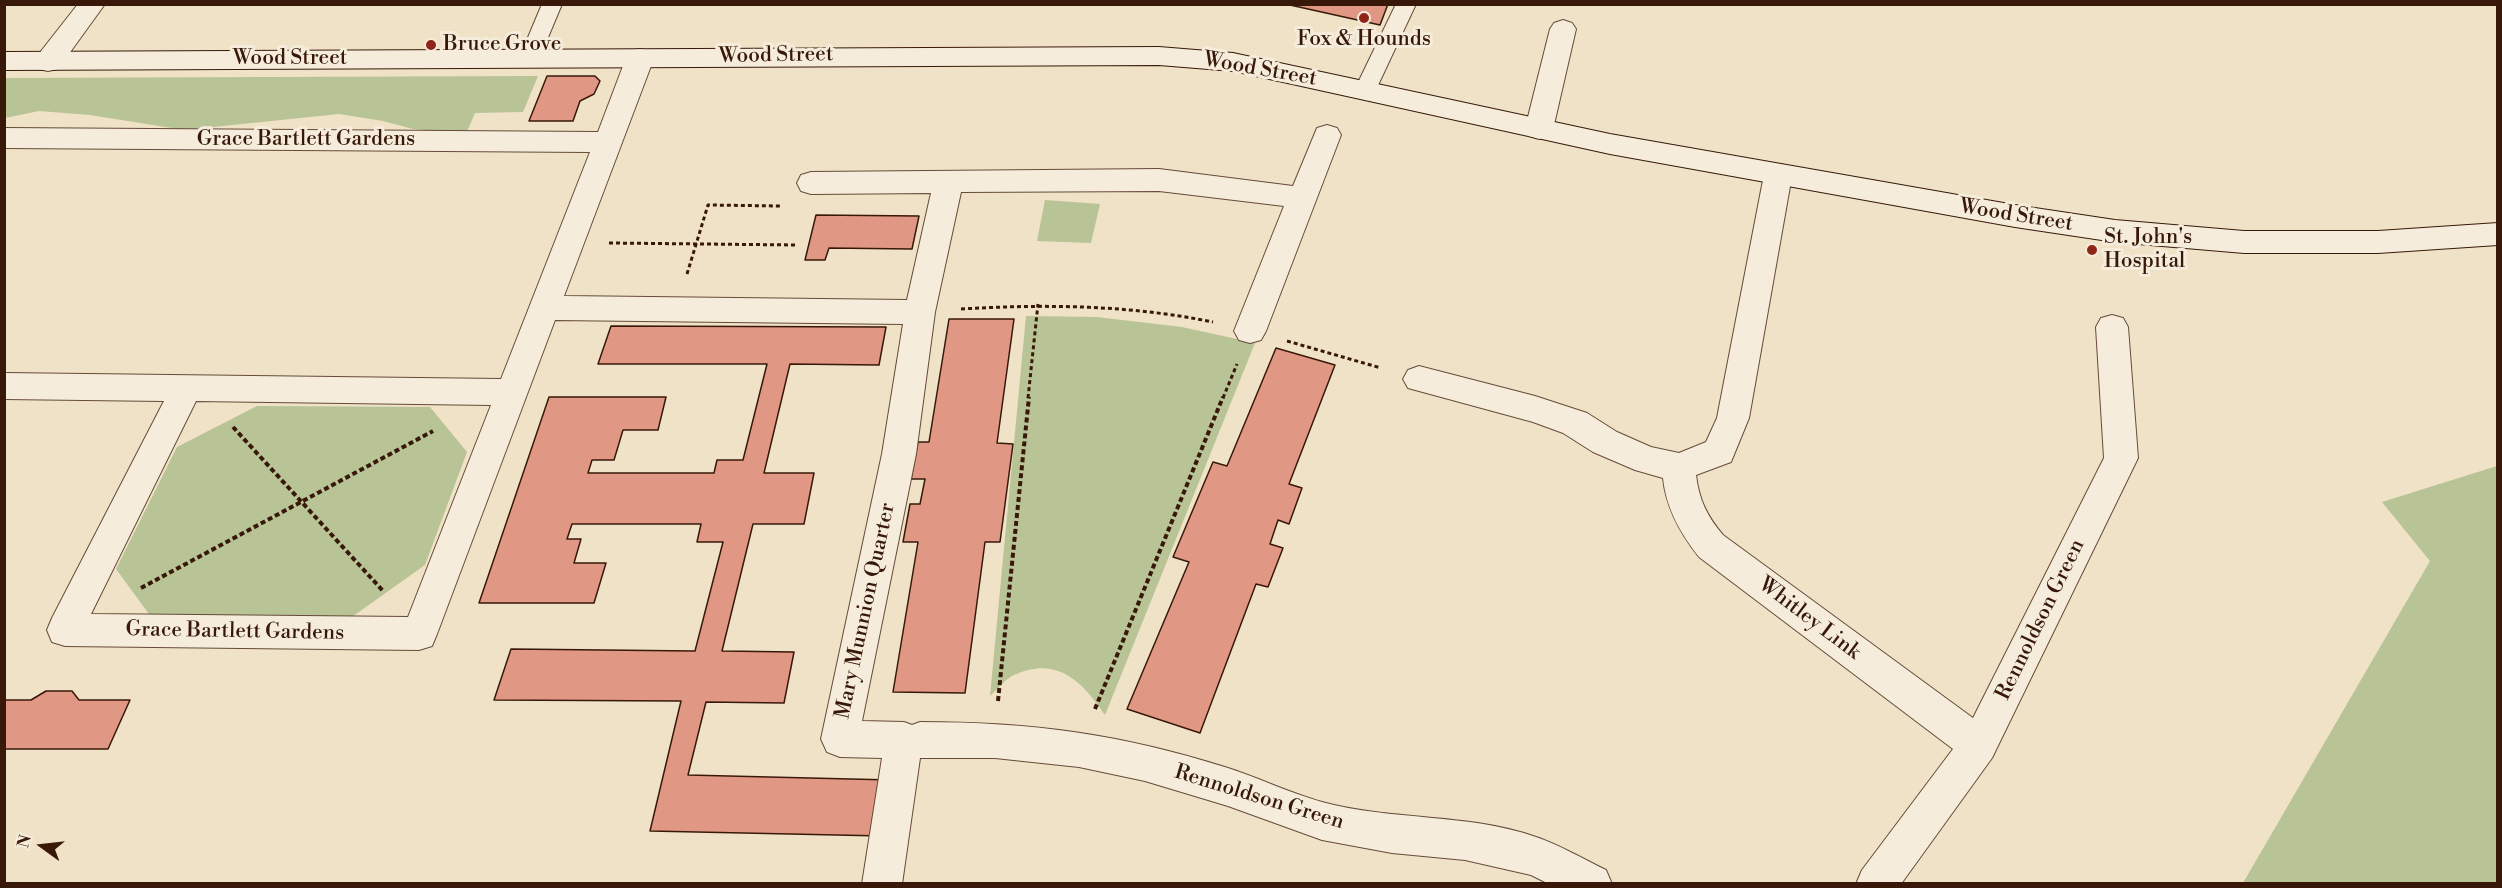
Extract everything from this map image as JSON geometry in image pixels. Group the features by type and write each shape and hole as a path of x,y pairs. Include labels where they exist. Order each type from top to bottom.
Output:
{"street":[{"path":"48,62 92,4"},
{"path":"1539,129 1563,29"},
{"name":"Wood Street","path":"4,61 1159,56 1233,62 1539,129 1778,175 2115,231 2232,241 2378,242 2498,234"},
{"path":"418,634 640,58"},
{"path":"1250,331 1327,135"},
{"name":"Grace Bartlett Gardens","path":"4,138 607,142"},
{"path":"1419,379 1535,409 1575,423 1605,442 1647,460 1679,468 1719,452 1733,418 1778,175"},
{"path":"812,183 1159,180 1303,198"},
{"name":"Mary Munnion Quarter","path":"882,884 904,740 840,739 899,454 920,312 948,183"},
{"path":"544,308 920,312"},
{"name":"Rennoldson Green","path":"1876,884 1979,744 2121,458 2112,327"},
{"path":"4,386 512,392"},
{"name":"Grace Bartlett Gardens","path":"187,388 65,630 418,634"},
{"name":"Whitley Link","path":"1679,468 1681,496 1694,525 1711,546 1979,744"},
{"name":"Rennoldson Green","path":"920,740 994,740 1079,749 1145,763 1228,787 1322,821 1392,834 1465,841 1535,856 1592,884"}],"lane":[{"path":"530,59 552,4"},
{"path":"1365,91 1406,4"}],"path":[{"path":"675,309 708,205 794,207"},
{"path":"569,243 796,245"},
{"path":"994,740 1038,304"},
{"path":"920,312 1038,304 1167,312 1250,331 1419,379"},
{"path":"1079,749 1250,331"},
{"path":"187,388 227,421 385,593 418,634"},
{"path":"132,592 434,430"}],"green space":[{"path":"538,76 523,112 475,113 466,134 413,129 383,121 339,114 184,130 90,115 39,111 5,118 4,78"},
{"path":"1045,200 1100,204 1091,243 1037,241"},
{"path":"1026,316 1097,317 1182,327 1255,343 1105,715 1088,692 1067,675 1056,670 1043,668 1014,675 990,696"},
{"path":"257,406 430,407 467,452 425,565 349,619 149,614 116,569 177,447"},
{"path":"2497,466 2497,883 2243,883 2430,561 2382,502"}],"building":[{"name":"Fox & Hounds","path":"1290,4 1388,4 1380,25 1290,5"},
{"path":"547,76 595,76 600,81 594,94 580,101 573,121 529,121"},
{"path":"816,215 919,216 912,249 829,248 825,260 805,260"},
{"path":"949,319 1014,319 997,443 1013,444 1000,542 985,542 965,693 893,692 918,542 903,542 910,504 920,504 925,479 911,479 918,442 929,442"},
{"path":"611,326 886,327 879,365 790,364 764,473 814,473 804,524 753,524 722,651 794,652 784,703 706,702 688,775 891,780 883,836 650,831 681,701 494,700 511,649 695,651 723,542 697,542 701,524 572,524 567,539 581,539 574,563 606,563 594,603 479,603 549,397 666,397 658,430 623,430 614,460 592,460 588,473 714,473 717,460 743,460 767,364 598,364"},
{"path":"1276,348 1335,365 1289,484 1302,488 1289,524 1278,520 1270,544 1283,548 1268,587 1256,584 1200,733 1127,709 1189,562 1173,557 1213,462 1227,466"},
{"path":"46,691 72,691 79,700 130,700 108,749 4,749 4,700 31,700"}],"place":[{"name":"Fox & Hounds","path":"1364,18"},
{"name":"Bruce Grove","path":"431,45"},
{"name":"St. John's Hospital","path":"2092,250"}]}
